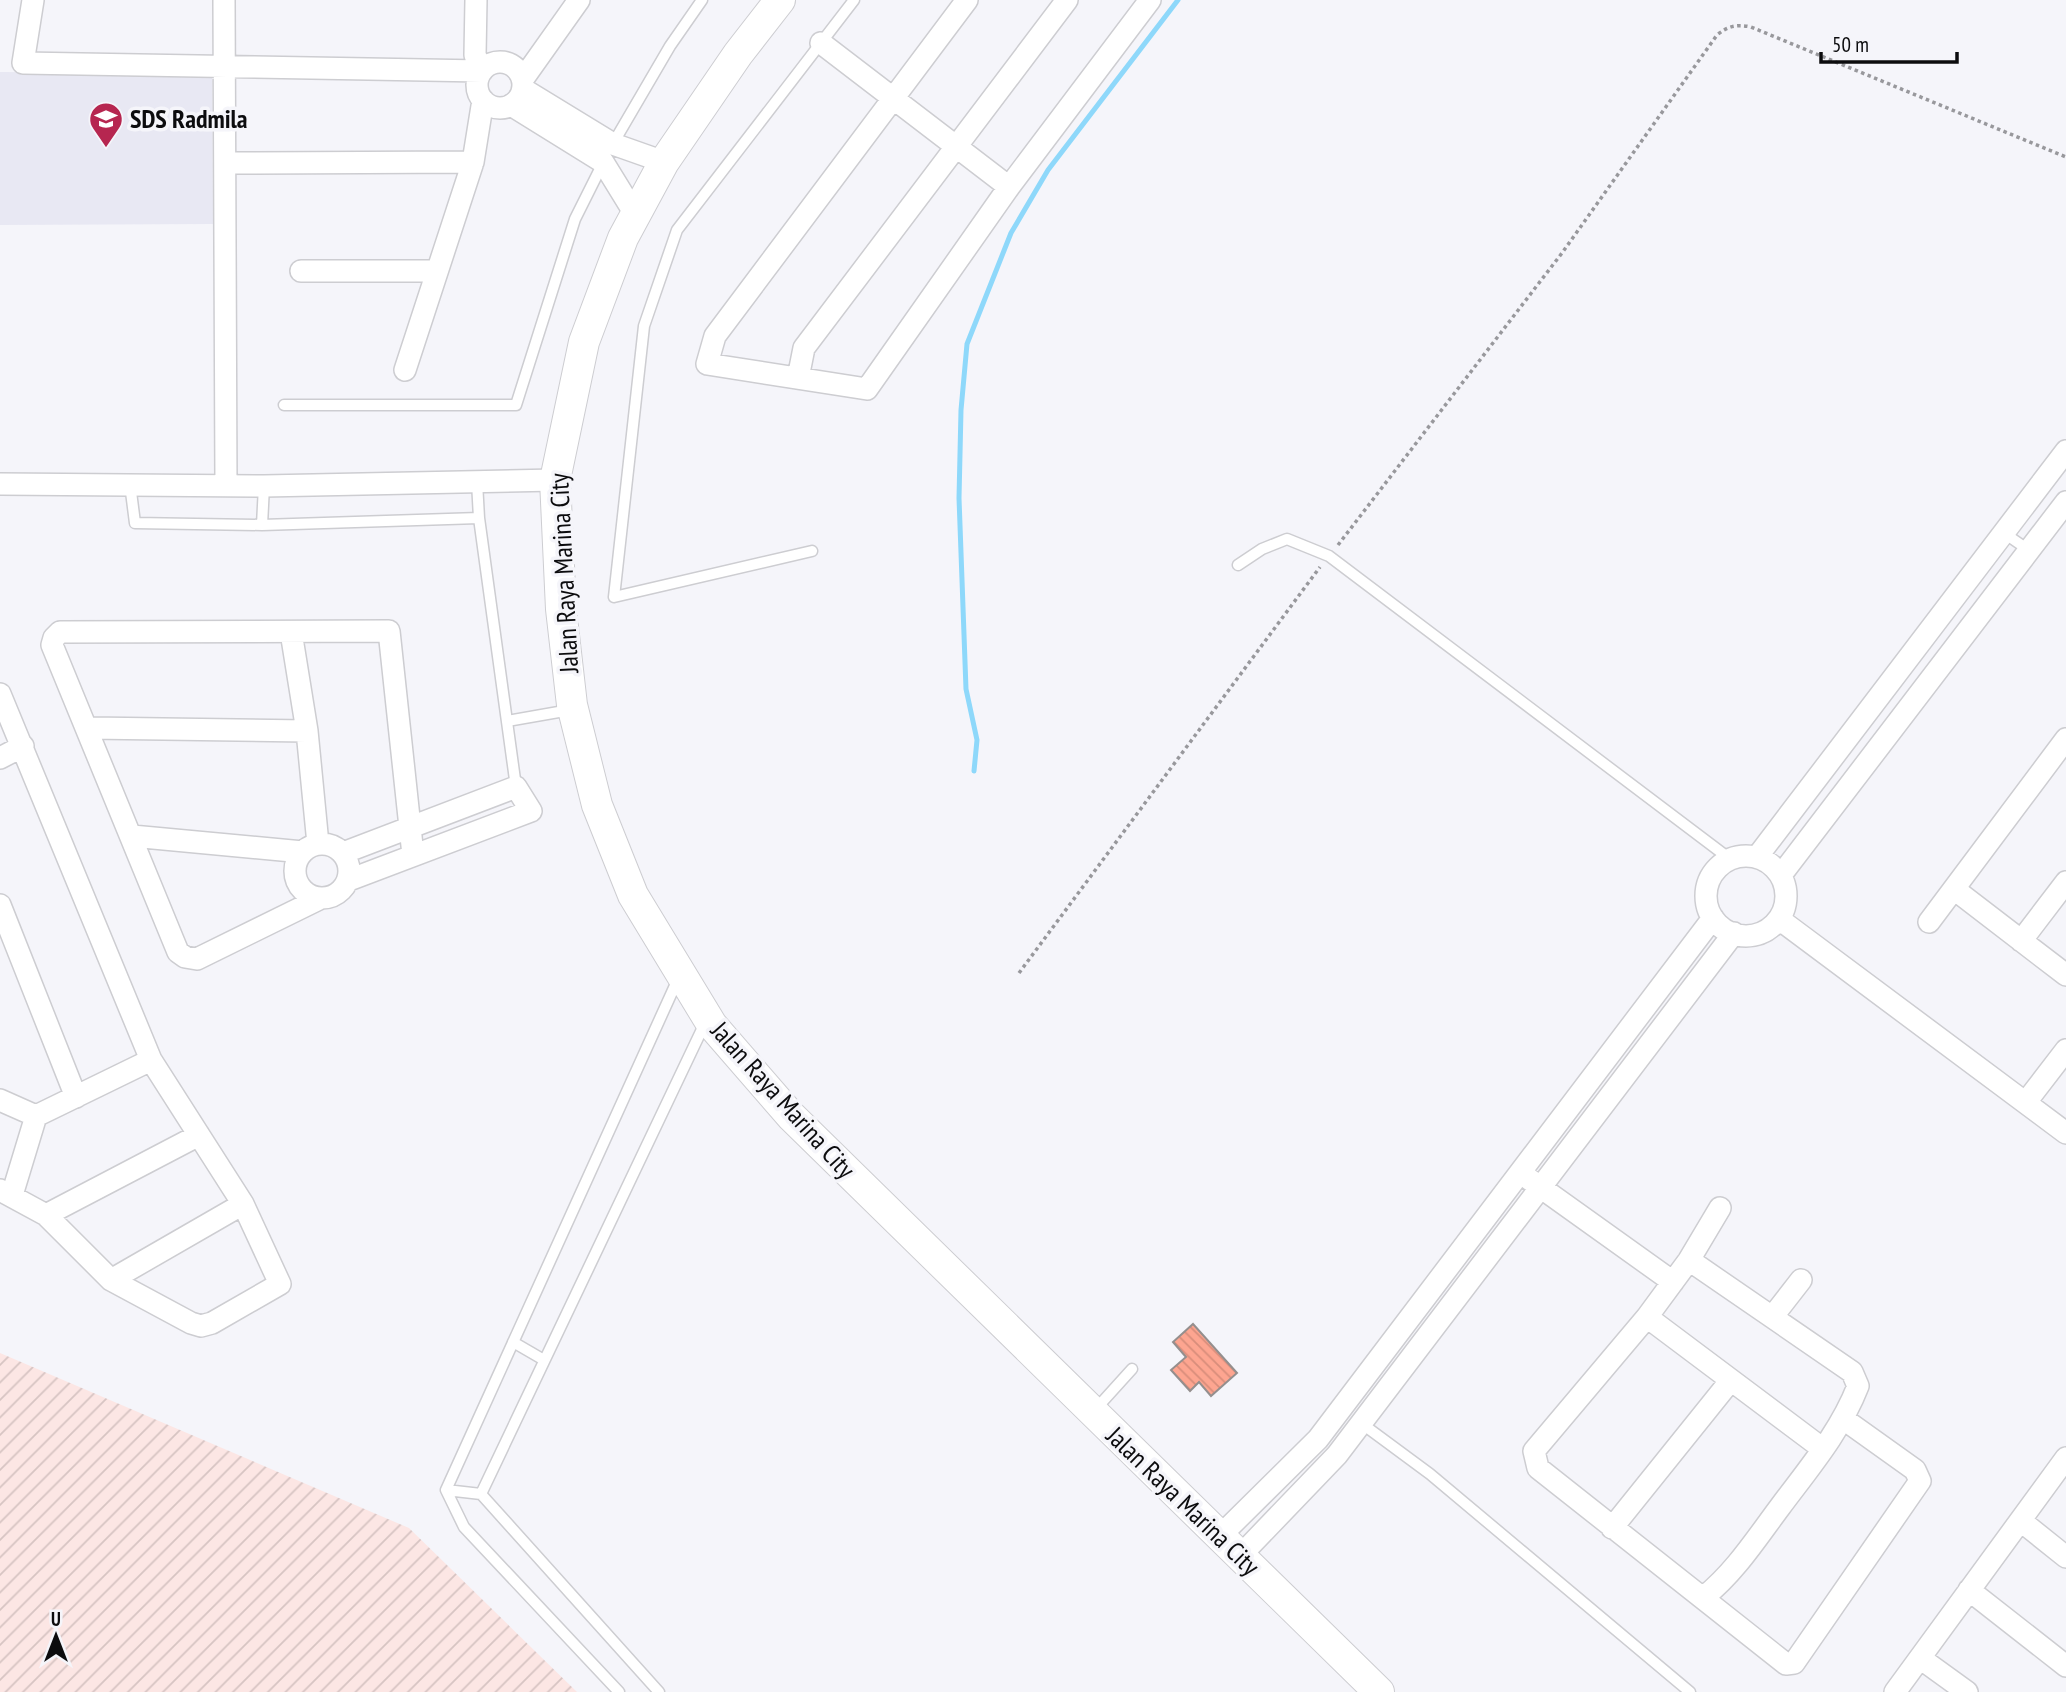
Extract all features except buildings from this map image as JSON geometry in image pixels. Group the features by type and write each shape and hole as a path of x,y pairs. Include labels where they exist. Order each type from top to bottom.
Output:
{"main road":[{"name":"Jalan Raya Marina City","path":"780,0 738,54 664,162 623,238 583,342 555,480 561,609 573,709 597,805 633,895 707,1018 791,1116 1379,1692"}],"street":[{"path":"33,0 23,63 482,71"},
{"path":"224,0 226,485"},
{"path":"476,0 475,55 482,71"},
{"path":"482,100 501,108 519,91 579,0"},
{"path":"967,0 715,336 707,363 867,389 1009,187 1150,0"},
{"path":"798,378 804,348 1067,0"},
{"path":"821,43 1009,187"},
{"path":"405,370 472,162 482,100 477,80 482,71 499,61 510,63 519,91 608,153 664,162"},
{"path":"608,153 635,214"},
{"path":"226,163 472,162"},
{"path":"301,271 437,271"},
{"path":"1757,857 2066,451"},
{"path":"0,484 264,486 555,480"},
{"path":"1781,876 2066,502"},
{"path":"343,853 410,827 516,787 531,811 349,880 337,894 319,899 197,959 185,957 178,952 89,728 52,645 60,632 389,631 410,827 413,855"},
{"path":"291,632 307,731 311,848 295,867 298,884 311,896 319,899"},
{"path":"0,694 151,1060 243,1205 280,1279 278,1288 201,1326 111,1280 46,1215 6,1192 36,1116 151,1060"},
{"path":"89,728 307,731"},
{"path":"1929,922 2066,739"},
{"path":"0,758 23,747"},
{"path":"132,836 311,848 328,844 343,853 348,861 349,880"},
{"path":"1757,857 1775,867 1781,876 1786,897 1779,919 1763,932 1744,935 1734,933 1713,918 1706,891 1718,867 1730,859 1757,857"},
{"path":"2021,940 2066,882"},
{"path":"1954,889 2066,975"},
{"path":"0,905 76,1097"},
{"path":"1230,1546 1318,1439 1713,918"},
{"path":"1779,919 2066,1133"},
{"path":"1230,1546 1337,1455 1734,933"},
{"path":"2026,1102 2066,1050"},
{"path":"0,1100 36,1116"},
{"path":"46,1215 199,1135"},
{"path":"1520,1173 1673,1282"},
{"path":"111,1280 243,1205"},
{"path":"1720,1208 1689,1260 1647,1317 1534,1451 1538,1468 1786,1664 1794,1663 1920,1481 1915,1470 1845,1420"},
{"path":"1689,1260 1853,1372 1858,1387 1845,1420 1726,1580 1704,1597"},
{"path":"1773,1316 1801,1279"},
{"path":"1647,1317 1823,1448"},
{"path":"1612,1528 1731,1380"},
{"path":"1895,1692 2066,1458"},
{"path":"2021,1521 2066,1557"},
{"path":"1969,1590 2066,1667"},
{"path":"1920,1658 1967,1692"}],"lane":[{"path":"285,405 516,404 575,219 608,153 670,46 702,0"},
{"path":"812,551 614,597 644,326 677,230 854,0"},
{"path":"477,482 479,518 516,787"},
{"path":"130,484 135,523 262,525 479,518"},
{"path":"262,525 264,486"},
{"path":"2004,533 2030,551"},
{"path":"1238,565 1262,549 1287,540 1329,556 1730,859"},
{"path":"507,722 573,709"},
{"path":"446,1490 680,973"},
{"path":"481,1494 707,1018"},
{"path":"513,1342 544,1360"},
{"path":"1093,1413 1132,1369"},
{"path":"1362,1423 1430,1474 1690,1692"},
{"path":"446,1490 481,1494 659,1692"},
{"path":"446,1490 464,1527 619,1692"}],"path":[{"path":"1019,973 1329,556 1562,253 1717,35 1724,29 1741,25 1752,27 2066,157"}],"shaded area":[{"name":"SDS Radmila","path":"0,72 212,73 213,224 0,225"},
{"path":"0,1353 409,1528 577,1692 0,1692"}],"waterway":[{"path":"974,771 977,740 966,689 959,498 961,410 967,344 1011,233 1048,170 1178,0"}],"place":[{"name":"SDS Radmila","path":"106,149"}]}
